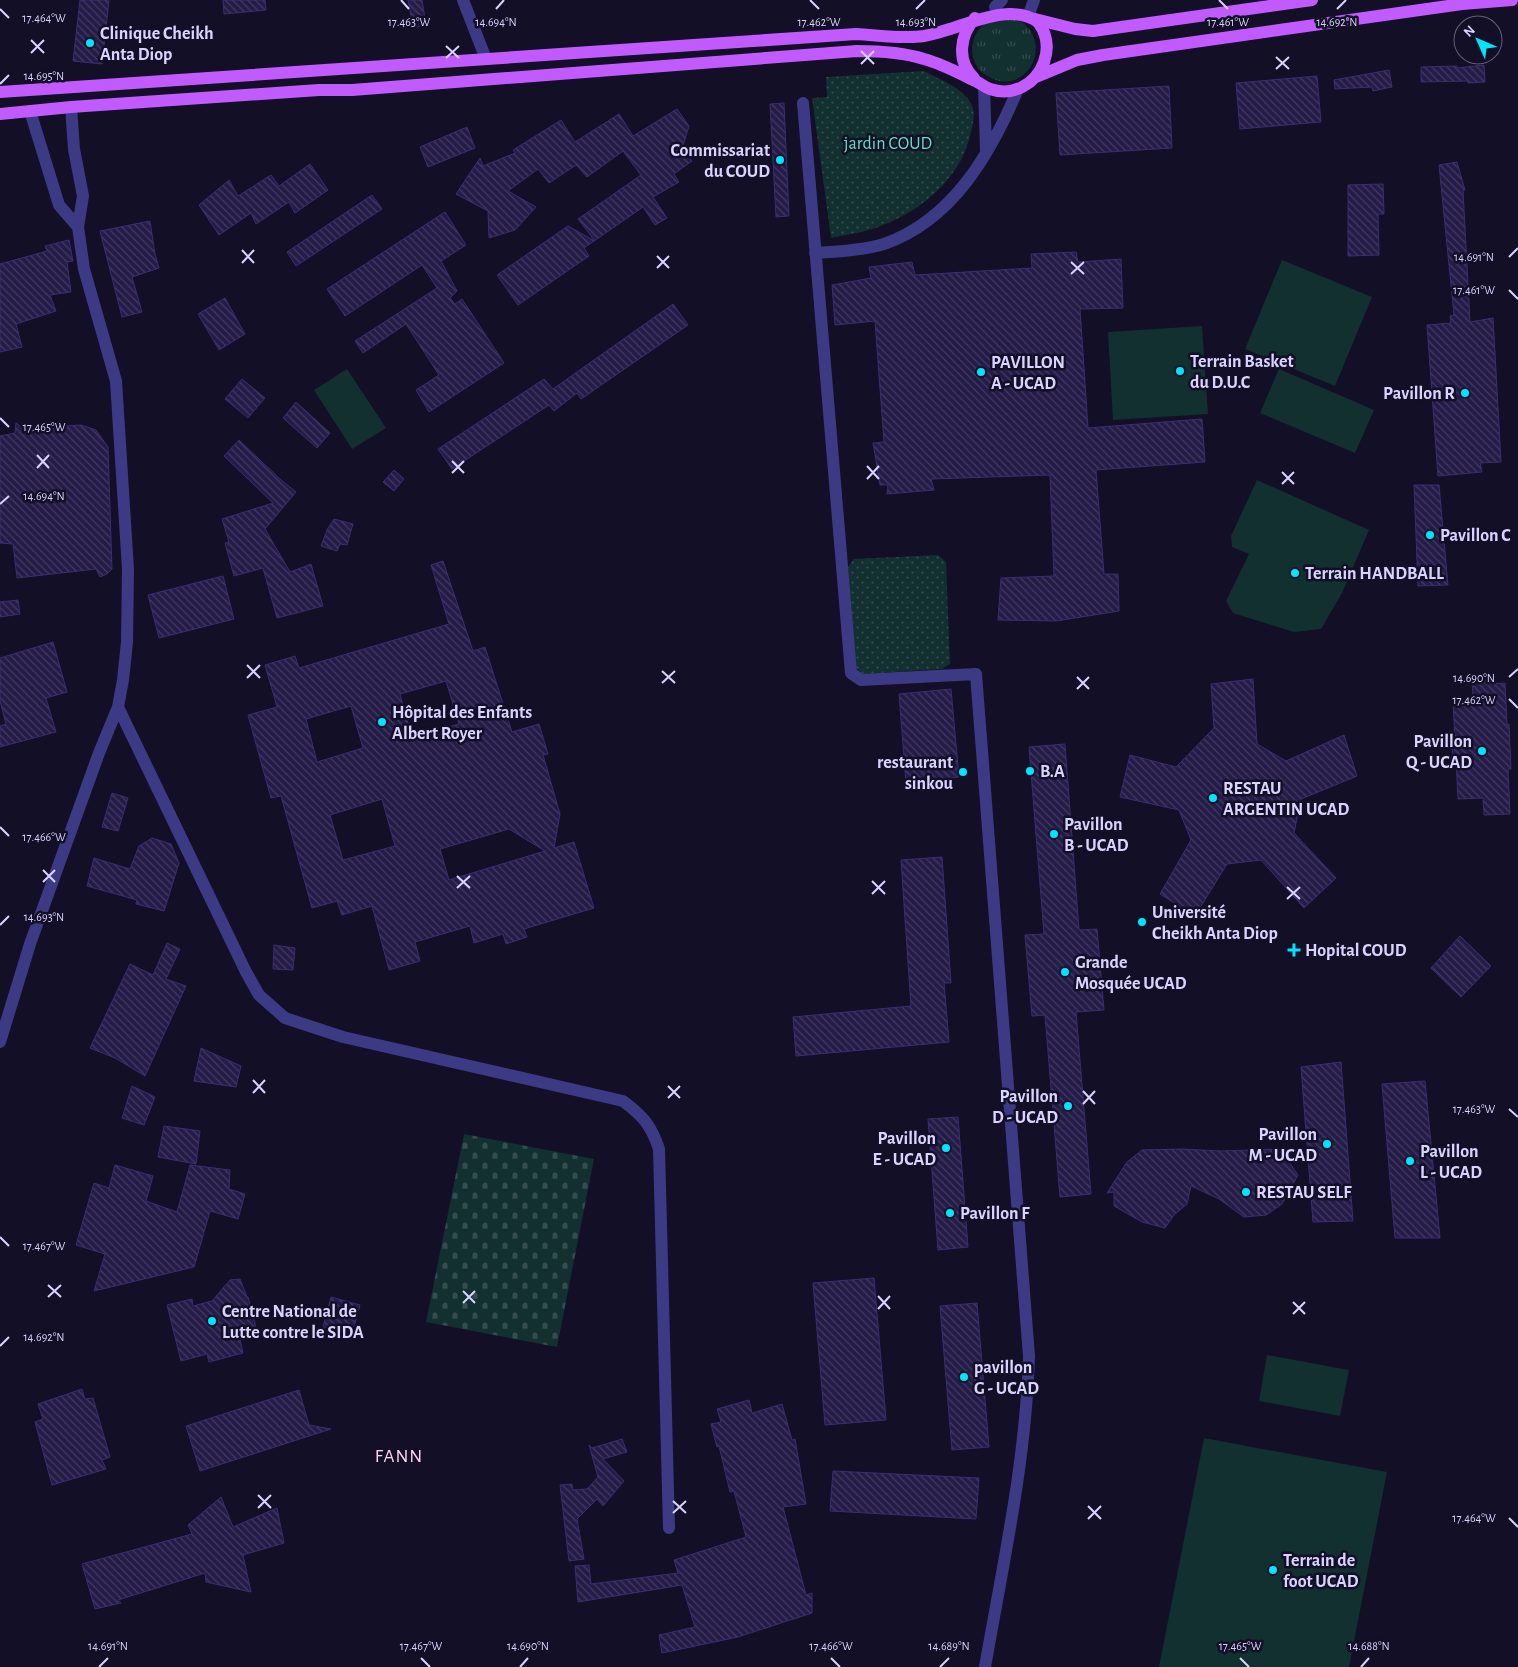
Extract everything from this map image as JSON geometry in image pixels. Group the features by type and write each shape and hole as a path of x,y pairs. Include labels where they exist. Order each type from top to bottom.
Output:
{"main road":[{"path":"0,92 856,34 922,36 937,33 998,4 1009,6 1032,16 1075,30 1093,31 1312,0"},
{"path":"1036,77 1077,60 1103,55 1452,6 1512,0"},
{"path":"979,14 966,30 962,44 967,70 981,84"},
{"path":"0,114 71,107 319,90 352,90 857,51 898,52 922,58 943,65 998,91 1018,89 1027,85 1041,70 1047,48 1045,36 1032,16"}],"street":[{"path":"462,0 486,59"},
{"path":"1032,16 1034,0"},
{"path":"981,84 986,154"},
{"path":"816,253 882,244 908,234 929,220 946,206 968,180 986,154 1006,117 1018,89"},
{"path":"803,103 851,673 861,680 976,674 1029,1356 1027,1400 1012,1510 985,1667"},
{"path":"0,1042 30,944 118,707 123,680 126,642 128,569 116,381 84,269 78,227 82,196 74,149 71,107"},
{"path":"30,111 59,204 78,227"},
{"path":"118,707 246,972 259,995 285,1018 343,1037 623,1101 640,1113 654,1133 659,1149 669,1528"}],"green space":[{"path":"1018,19 1029,29 1035,41 1032,65 1024,74 1014,80 1002,82 989,77 979,69 972,52 973,42 978,30 985,23"},
{"name":"jardin COUD","path":"924,71 965,95 973,109 974,118 970,136 958,165 937,191 911,211 877,227 831,238 812,98 827,97 826,77"},
{"path":"1282,260 1372,297 1335,386 1245,349"},
{"path":"1202,326 1208,414 1113,420 1108,332"},
{"path":"347,369 386,428 352,449 314,390"},
{"path":"1279,369 1374,410 1355,453 1260,413"},
{"name":"Terrain HANDBALL","path":"1257,480 1369,530 1342,593 1321,629 1294,632 1233,613 1226,601 1249,554 1232,547 1231,536"},
{"path":"938,555 946,562 950,664 942,669 863,674 856,668 848,567 854,559"},
{"path":"464,1134 594,1159 557,1347 426,1322"},
{"path":"1267,1355 1349,1370 1340,1416 1259,1401"},
{"name":"Terrain de foot UCAD","path":"1204,1438 1387,1472 1349,1667 1159,1667"}],"building":[{"name":"Clinique Cheikh Anta Diop","path":"80,0 109,0 102,64 73,61"},
{"path":"223,0 265,0 266,10 224,14"},
{"path":"408,0 422,0 426,25 413,28"},
{"path":"1484,65 1485,82 1421,82 1421,67 1457,66 1457,68"},
{"path":"1389,70 1392,87 1373,91 1372,87 1335,89 1334,80"},
{"path":"1317,76 1321,122 1240,129 1236,83"},
{"path":"1169,86 1172,148 1060,155 1056,93"},
{"name":"Commissariat du COUD","path":"784,103 789,216 776,217 770,104"},
{"path":"677,109 689,126 682,149 692,161 674,174 679,182 653,197 667,218 655,225 643,207 595,241 578,219 641,175 623,151 587,177 576,165 549,183 538,169 508,191 536,207 515,230 489,238 488,211 456,194 480,158 483,166 515,153 513,150 561,120 575,142 619,114 633,136"},
{"path":"467,127 475,148 428,167 420,147"},
{"name":"Pavillon R","path":"1457,162 1465,190 1463,190 1470,322 1493,318 1501,462 1480,463 1482,472 1438,476 1427,325 1451,323 1450,316 1454,315 1439,165"},
{"path":"310,164 328,190 295,213 289,202 256,224 251,213 219,235 199,205 229,180 238,196 271,175 279,186"},
{"path":"1383,184 1384,214 1378,214 1379,255 1348,256 1348,185"},
{"path":"372,195 382,209 296,266 287,252"},
{"path":"445,212 466,245 441,261 457,291 450,298 455,304 462,299 504,363 429,412 416,390 439,375 406,324 363,353 355,341 437,288 422,265 345,316 327,289"},
{"path":"150,221 159,268 132,277 142,312 122,317 100,231"},
{"path":"568,226 594,241 584,248 589,256 518,305 497,275"},
{"path":"69,240 73,261 67,262 71,292 50,295 56,311 16,324 22,347 0,352 0,264 47,251 45,246"},
{"name":"PAVILLON A - UCAD","path":"1076,252 1078,262 1121,259 1123,308 1080,309 1088,428 1202,419 1205,462 1096,470 1104,574 1118,574 1119,611 1056,621 998,620 1001,578 1054,576 1050,475 931,479 934,490 887,494 888,485 880,485 873,443 884,442 875,321 835,325 832,285 871,278 869,267 912,262 915,275 1032,268 1031,254"},
{"path":"225,298 245,334 219,350 198,314"},
{"path":"673,304 688,325 581,399 577,393 554,411 549,405 452,469 438,449 544,379 553,389"},
{"path":"242,379 265,398 248,418 225,399"},
{"path":"296,402 330,433 317,448 283,418"},
{"path":"16,423 24,429 81,425 96,430 108,447 112,569 107,574 100,577 96,569 17,578 13,544 0,543 0,436 15,433"},
{"path":"239,440 296,492 265,529 290,572 311,564 323,606 277,618 263,568 234,576 225,543 229,542 222,519 273,503 224,456"},
{"path":"394,470 404,479 394,491 383,482"},
{"name":"Pavillon C","path":"1414,485 1439,485 1448,585 1418,586"},
{"path":"334,519 353,524 347,545 340,544 337,551 321,546 328,528"},
{"path":"443,561 473,651 485,647 512,732 539,724 548,754 543,755 560,814 554,848 574,842 594,908 524,929 527,937 506,944 503,934 474,943 470,926 415,942 420,961 389,970 372,906 342,915 337,901 312,908 281,796 271,798 248,715 277,707 265,665 295,656 299,668 449,624 431,565","holes":["446,681 459,724 412,738 400,694","351,706 363,748 317,762 306,719","382,799 395,846 343,860 330,815","509,829 545,851 449,880 440,849"]},
{"path":"223,576 234,619 159,638 148,595"},
{"path":"18,600 20,614 0,617 0,602"},
{"path":"53,642 67,692 46,698 56,732 0,747 0,726 6,724 0,701 0,658"},
{"name":"RESTAU ARGENTIN UCAD","path":"1253,679 1257,744 1286,761 1344,735 1357,776 1301,799 1294,833 1336,878 1304,908 1261,860 1227,864 1195,916 1160,894 1191,840 1179,810 1120,797 1130,755 1176,767 1214,728 1211,684"},
{"name":"Pavillon Q - UCAD","path":"1488,679 1488,684 1505,683 1511,769 1508,769 1510,814 1484,815 1483,798 1458,799 1456,760 1453,760 1452,741 1455,741 1453,700 1473,699 1472,680"},
{"path":"951,689 959,777 906,782 899,694"},
{"path":"1065,744 1079,930 1097,929 1104,1010 1076,1012 1091,1194 1060,1197 1045,1015 1032,1016 1025,935 1044,934 1029,747"},
{"path":"112,793 128,798 118,831 102,827"},
{"path":"152,838 171,844 179,863 164,911 136,904 137,900 87,886 94,858 130,869 139,846"},
{"path":"942,857 951,983 944,983 949,1042 796,1056 793,1017 911,1006 901,860"},
{"path":"1460,936 1491,966 1461,997 1431,968"},
{"path":"167,943 180,949 166,979 186,986 145,1076 115,1058 90,1048 130,964 153,975"},
{"path":"274,945 295,948 293,970 273,969"},
{"path":"201,1048 241,1066 236,1087 194,1081"},
{"name":"Pavillon M - UCAD","path":"1341,1062 1353,1221 1313,1222 1301,1067"},
{"name":"Pavillon L - UCAD","path":"1425,1081 1440,1238 1395,1238 1382,1084"},
{"path":"132,1086 155,1097 144,1125 122,1118"},
{"path":"958,1117 968,1247 938,1250 928,1119"},
{"path":"164,1126 200,1131 196,1164 158,1157"},
{"name":"RESTAU SELF","path":"1182,1149 1220,1151 1280,1149 1298,1175 1282,1204 1266,1215 1244,1217 1219,1199 1191,1186 1187,1204 1174,1215 1165,1228 1142,1222 1114,1206 1114,1192 1107,1193 1127,1162 1142,1150"},
{"path":"115,1165 153,1176 146,1201 177,1212 190,1165 230,1170 229,1189 245,1194 238,1219 210,1211 194,1267 94,1291 105,1254 76,1245 94,1183 109,1188"},
{"path":"874,1278 886,1420 825,1425 813,1283"},
{"name":"Centre National de Lutte contre le SIDA","path":"240,1279 248,1297 258,1335 240,1340 243,1353 209,1362 207,1354 181,1361 167,1305 192,1299 193,1306 212,1301 230,1280"},
{"path":"331,1297 360,1305 352,1334 323,1327"},
{"name":"pavillon G - UCAD","path":"977,1303 989,1447 952,1450 940,1306"},
{"path":"82,1389 85,1399 93,1398 110,1457 102,1460 106,1469 52,1485 35,1422 43,1419 38,1404"},
{"path":"299,1390 309,1425 331,1429 200,1471 186,1426"},
{"path":"749,1400 752,1413 782,1404 792,1440 795,1439 806,1504 783,1507 806,1595 812,1593 812,1613 738,1637 662,1653 659,1635 695,1627 682,1585 578,1602 575,1566 589,1565 591,1584 678,1573 674,1560 746,1537 734,1491 730,1492 719,1446 717,1447 711,1424 721,1422 717,1409"},
{"path":"622,1439 627,1452 603,1459 624,1481 603,1506 597,1499 577,1519 584,1559 569,1561 560,1485 572,1484 573,1490 587,1489 598,1477 589,1445 592,1448"},
{"path":"833,1471 979,1478 976,1519 830,1511"},
{"path":"221,1497 233,1527 277,1508 284,1543 243,1555 251,1592 206,1582 205,1573 118,1600 121,1603 95,1609 82,1564 192,1534 188,1525"}],"place":[{"name":"Clinique Cheikh Anta Diop","path":"90,43"},
{"name":"Commissariat du COUD","path":"780,160"},
{"name":"Terrain Basket du D.U.C","path":"1180,371"},
{"name":"PAVILLON A - UCAD","path":"981,372"},
{"name":"Pavillon R","path":"1465,393"},
{"name":"Pavillon C","path":"1430,535"},
{"name":"Terrain HANDBALL","path":"1295,573"},
{"name":"Hôpital des Enfants Albert Royer","path":"382,722"},
{"name":"Pavillon Q - UCAD","path":"1482,751"},
{"name":"B.A","path":"1030,771"},
{"name":"restaurant sinkou","path":"963,772"},
{"name":"RESTAU ARGENTIN UCAD","path":"1213,798"},
{"name":"Pavillon B - UCAD","path":"1054,834"},
{"name":"Université Cheikh Anta Diop","path":"1142,922"},
{"name":"Hopital COUD","path":"1294,950"},
{"name":"Grande Mosquée UCAD","path":"1065,972"},
{"name":"Pavillon D - UCAD","path":"1068,1106"},
{"name":"Pavillon M - UCAD","path":"1327,1144"},
{"name":"Pavillon E - UCAD","path":"946,1148"},
{"name":"Pavillon L - UCAD","path":"1410,1161"},
{"name":"RESTAU SELF","path":"1246,1192"},
{"name":"Pavillon F","path":"950,1213"},
{"name":"Centre National de Lutte contre le SIDA","path":"212,1321"},
{"name":"pavillon G - UCAD","path":"964,1377"},
{"name":"Terrain de foot UCAD","path":"1273,1570"}],"district":[{"name":"FANN","path":"399,1455"}]}
